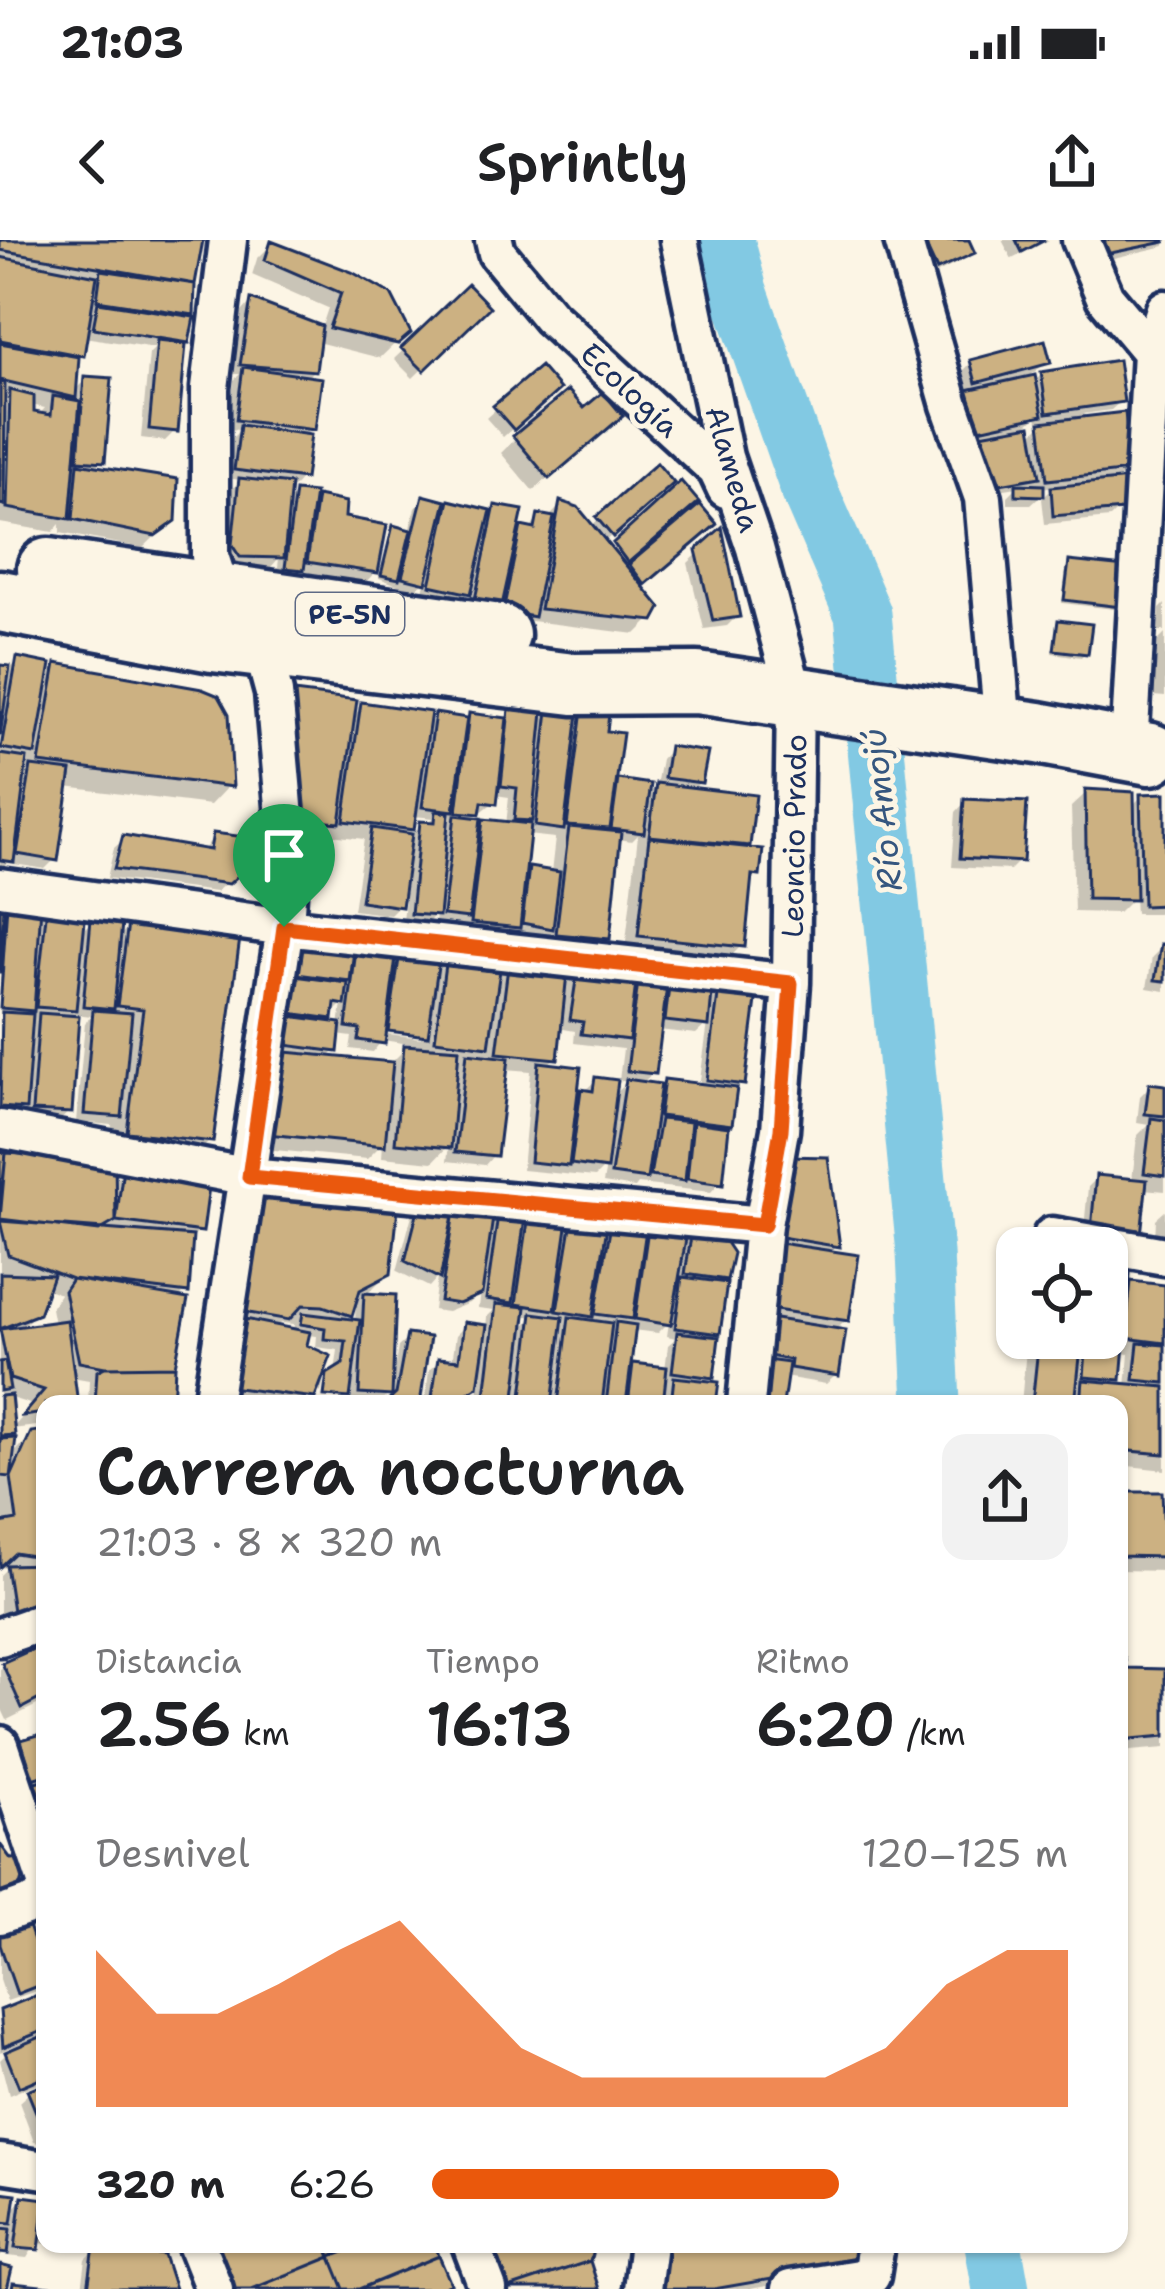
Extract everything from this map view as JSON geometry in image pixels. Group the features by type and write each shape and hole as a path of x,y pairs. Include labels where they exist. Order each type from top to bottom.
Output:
{"highway":[{"name":"PE-5N","path":"0,560 569,645 697,683"},
{"name":"PE-5N","path":"0,601 254,646 574,684 697,683 1152,754"}],"street":[{"path":"213,1395 249,1177 289,862 274,693 267,667 230,618 209,556 210,388 228,240"},
{"name":"Ecología","path":"494,240 496,253 550,317 717,470 755,548"},
{"name":"Alameda","path":"679,240 724,457 813,699"},
{"path":"903,240 950,405 983,498 986,726"},
{"path":"1081,240 1105,297 1150,352"},
{"path":"1152,754 1150,352 1165,309"},
{"name":"Leoncio Prado","path":"747,1395 764,1225 781,1130 813,699"},
{"path":"0,886 284,927 791,983"},
{"path":"0,1129 249,1177 764,1225"},
{"path":"1128,1249 1165,1256"},
{"path":"0,1637 36,1624"},
{"path":"0,1745 36,1852"},
{"path":"0,1915 36,1901"},
{"path":"0,2163 36,2169"},
{"path":"200,2253 214,2289"},
{"path":"475,2253 488,2289"},
{"path":"642,2289 647,2253"},
{"path":"790,2289 872,2276 875,2253"}],"building":[{"path":"0,240 203,240 195,284 0,250"},
{"path":"923,240 969,240 975,253 937,270"},
{"path":"1016,240 1045,240 1022,252"},
{"path":"1098,240 1165,240 1165,242 1101,255"},
{"path":"271,241 352,272 391,294 411,333 398,344 329,328 341,293 265,260"},
{"path":"0,257 97,276 84,356 0,340"},
{"path":"101,270 195,284 194,315 97,300"},
{"path":"468,284 490,307 424,371 401,348"},
{"path":"251,299 322,326 316,371 240,365"},
{"path":"98,302 194,317 189,343 93,328"},
{"path":"1045,340 1051,363 976,383 970,360"},
{"path":"157,341 186,344 178,432 149,429"},
{"path":"0,343 79,357 76,398 0,380"},
{"path":"1118,360 1124,402 1047,413 1041,372"},
{"path":"540,366 560,389 514,430 493,406"},
{"path":"243,367 322,378 315,430 236,420"},
{"path":"1035,375 1043,415 975,430 967,390"},
{"path":"84,376 112,378 105,462 78,460"},
{"path":"0,382 5,383 4,505 0,504"},
{"path":"10,390 34,396 34,412 51,415 53,396 80,401 70,519 7,508"},
{"path":"568,390 584,408 603,392 623,416 549,479 513,436"},
{"path":"1125,412 1131,471 1047,480 1040,422"},
{"path":"240,425 311,435 305,479 234,470"},
{"path":"1031,425 1040,477 983,487 975,435"},
{"path":"78,463 178,479 176,521 155,536 73,519"},
{"path":"657,463 674,483 613,537 596,517"},
{"path":"239,478 291,484 284,558 240,557 232,545"},
{"path":"1129,479 1123,510 1053,516 1051,487"},
{"path":"681,481 699,502 628,563 613,543"},
{"path":"1016,484 1044,485 1044,496 1016,495"},
{"path":"295,491 315,493 304,570 285,568"},
{"path":"423,495 446,501 426,583 402,577"},
{"path":"317,496 346,502 345,517 387,525 378,573 307,562"},
{"path":"449,500 491,510 471,594 430,585"},
{"path":"560,501 578,507 661,608 654,621 540,609"},
{"path":"700,504 717,524 645,585 629,564"},
{"path":"495,505 523,510 501,610 474,604"},
{"path":"538,514 554,517 534,617 503,611 521,526 535,529"},
{"path":"393,525 411,530 399,579 381,575"},
{"path":"722,527 740,617 713,621 696,550"},
{"path":"1069,561 1125,567 1121,607 1064,600"},
{"path":"1058,620 1092,624 1088,654 1054,650"},
{"path":"17,657 51,664 35,754 1,748"},
{"path":"56,663 219,696 229,714 233,787 39,763"},
{"path":"0,665 10,666 0,736"},
{"path":"294,692 357,700 340,823 291,819 284,704"},
{"path":"361,702 431,712 414,830 344,821"},
{"path":"509,709 543,712 532,821 514,820 517,788 501,786"},
{"path":"548,710 578,713 564,830 535,826"},
{"path":"582,710 609,714 607,731 623,733 610,829 567,826"},
{"path":"435,713 467,718 454,811 422,807"},
{"path":"469,713 507,718 497,804 482,802 480,814 457,812"},
{"path":"669,746 708,752 702,783 664,778"},
{"path":"0,754 27,758 14,862 0,860"},
{"path":"31,766 71,771 58,861 17,854"},
{"path":"618,779 651,784 644,833 611,829"},
{"path":"656,783 756,795 750,846 649,836"},
{"path":"1085,789 1134,792 1136,900 1087,899"},
{"path":"1165,793 1165,905 1143,906 1140,794"},
{"path":"964,799 1027,802 1023,862 960,858"},
{"path":"436,811 449,813 439,916 411,914 420,821 435,822"},
{"path":"455,815 481,818 469,918 443,915"},
{"path":"483,819 531,824 520,928 471,923"},
{"path":"569,827 621,832 610,939 556,934"},
{"path":"372,828 412,834 402,907 361,901"},
{"path":"213,833 238,836 243,871 229,884 114,869 123,835 210,850"},
{"path":"649,837 763,849 760,876 752,875 745,947 638,936"},
{"path":"529,867 560,872 553,929 522,923"},
{"path":"7,904 41,906 34,1011 0,1008"},
{"path":"0,906 4,906 1,972 0,972"},
{"path":"47,906 86,910 76,1010 36,1007"},
{"path":"91,919 122,923 114,1009 83,1006"},
{"path":"128,923 240,938 213,1142 127,1132 143,1009 117,1006"},
{"path":"294,935 355,943 350,981 289,973"},
{"path":"357,943 397,949 385,1044 358,1040 360,1029 346,1027"},
{"path":"1161,944 1165,944 1165,981 1155,980"},
{"path":"401,946 440,952 428,1036 388,1031"},
{"path":"447,949 502,956 489,1047 435,1040"},
{"path":"509,959 568,964 558,1059 497,1053"},
{"path":"578,967 637,975 629,1040 581,1034 583,1022 570,1020"},
{"path":"639,973 668,977 656,1074 627,1071"},
{"path":"287,975 348,983 345,1005 335,1003 333,1019 282,1012"},
{"path":"670,977 713,982 709,1026 665,1021"},
{"path":"720,980 758,985 745,1085 707,1080"},
{"path":"93,1010 132,1013 122,1117 84,1114"},
{"path":"2,1012 33,1014 26,1109 0,1107"},
{"path":"39,1013 79,1016 72,1113 32,1111"},
{"path":"282,1015 341,1023 338,1052 278,1044"},
{"path":"404,1045 459,1049 451,1148 395,1143"},
{"path":"275,1051 393,1062 385,1146 267,1134"},
{"path":"467,1053 509,1058 497,1156 455,1152"},
{"path":"539,1062 581,1067 569,1166 530,1162"},
{"path":"595,1077 618,1080 607,1169 571,1164 581,1089 593,1091"},
{"path":"626,1079 661,1084 647,1179 611,1174"},
{"path":"664,1079 737,1088 732,1125 659,1116"},
{"path":"1149,1083 1165,1085 1165,1116 1145,1114"},
{"path":"1151,1118 1165,1120 1165,1176 1144,1173"},
{"path":"660,1119 691,1122 685,1181 650,1176"},
{"path":"693,1122 729,1127 723,1184 687,1179"},
{"path":"0,1152 6,1153 0,1211"},
{"path":"6,1153 115,1160 116,1221 99,1231 0,1219"},
{"path":"785,1156 828,1157 840,1247 775,1236"},
{"path":"123,1168 210,1179 203,1232 116,1221"},
{"path":"1096,1175 1147,1180 1141,1235 1128,1234 1128,1227 1091,1227"},
{"path":"260,1185 398,1208 391,1274 360,1290 352,1316 303,1305 289,1320 238,1311"},
{"path":"421,1198 456,1201 440,1279 405,1261"},
{"path":"456,1199 495,1204 482,1294 459,1304 440,1301"},
{"path":"530,1207 569,1213 555,1310 516,1304"},
{"path":"499,1208 526,1211 513,1303 486,1299"},
{"path":"573,1214 608,1220 593,1317 557,1311"},
{"path":"612,1219 647,1223 633,1319 595,1314"},
{"path":"0,1221 193,1236 189,1293 72,1279 8,1255"},
{"path":"649,1222 688,1227 671,1325 635,1319"},
{"path":"693,1224 717,1229 733,1253 727,1280 685,1274"},
{"path":"773,1242 859,1255 849,1321 762,1308"},
{"path":"0,1273 53,1275 39,1314 0,1329"},
{"path":"682,1277 727,1283 720,1334 675,1328"},
{"path":"72,1279 188,1299 175,1366 105,1367 79,1362 64,1291"},
{"path":"1131,1281 1165,1285 1165,1343 1128,1338"},
{"path":"364,1293 396,1295 392,1395 359,1394"},
{"path":"496,1304 526,1307 515,1395 485,1395"},
{"path":"303,1313 360,1320 350,1395 324,1395 327,1374 343,1364 346,1341 324,1339 325,1328 301,1324"},
{"path":"532,1313 563,1317 553,1395 522,1395"},
{"path":"235,1317 310,1332 307,1345 331,1356 316,1395 221,1386"},
{"path":"569,1317 612,1323 603,1395 559,1395"},
{"path":"763,1317 846,1330 839,1376 790,1368 791,1360 758,1354"},
{"path":"67,1320 77,1395 40,1395 44,1390 10,1379 0,1329"},
{"path":"464,1322 487,1325 478,1387 465,1395 432,1395 438,1358 459,1360"},
{"path":"616,1322 636,1325 627,1395 607,1395"},
{"path":"677,1332 719,1337 714,1378 672,1372"},
{"path":"407,1334 430,1337 421,1395 396,1394"},
{"path":"1138,1343 1165,1345 1165,1383 1134,1380"},
{"path":"759,1359 789,1363 784,1395 754,1395"},
{"path":"1037,1359 1080,1359 1076,1395 1033,1395"},
{"path":"1085,1359 1123,1359 1121,1380 1084,1377"},
{"path":"5,1361 10,1389 0,1391 0,1362"},
{"path":"633,1363 667,1367 664,1395 629,1395"},
{"path":"175,1366 173,1395 96,1395 97,1371"},
{"path":"674,1377 719,1382 717,1395 672,1395"},
{"path":"1083,1380 1165,1387 1165,1454 1128,1451 1128,1395 1082,1395"},
{"path":"11,1395 15,1435 0,1436 0,1396"},
{"path":"36,1399 36,1414 22,1416"},
{"path":"36,1431 36,1556 15,1553 0,1567 0,1523 17,1520 11,1477 31,1432"},
{"path":"16,1438 11,1477 0,1476 0,1439"},
{"path":"1128,1492 1162,1492 1165,1557 1128,1556"},
{"path":"36,1564 36,1607 13,1611 6,1565"},
{"path":"36,1648 36,1701 22,1708 2,1663"},
{"path":"1128,1668 1165,1669 1165,1736 1128,1739"},
{"path":"36,1736 36,1778 32,1779 21,1740"},
{"path":"0,1844 11,1859 28,1858 15,1904 0,1905"},
{"path":"27,1920 36,1946 36,1987 17,1994 0,1945 0,1930"},
{"path":"36,1996 36,2034 3,2047 0,2010"},
{"path":"36,2039 36,2080 19,2087 5,2052"},
{"path":"36,2086 36,2112 27,2090"},
{"path":"0,2192 16,2194 12,2223 0,2222"},
{"path":"22,2196 36,2198 36,2250 15,2248"},
{"path":"0,2228 11,2229 8,2254 0,2253"},
{"path":"93,2253 148,2253 164,2255 175,2289 88,2289"},
{"path":"214,2253 329,2253 331,2257 252,2289 228,2289"},
{"path":"341,2253 439,2256 359,2289 344,2289 331,2257"},
{"path":"492,2253 592,2253 590,2261 506,2289"},
{"path":"656,2253 862,2253 864,2263 714,2289 662,2289"},
{"path":"439,2256 451,2284 441,2289 359,2289"},
{"path":"331,2257 344,2289 252,2289"},
{"path":"590,2261 599,2289 506,2289"},
{"path":"0,2265 12,2268 7,2289 0,2289"},
{"path":"13,2283 68,2289 12,2289"}],"waterway":[{"name":"Río Amojú","path":"726,240 739,291 808,487 863,614 925,1253 932,1395"},
{"name":"Río Amojú","path":"995,2253 1001,2289"}],"route":[{"path":"284,927 791,983 781,1130 764,1225 249,1177 284,927"}]}
